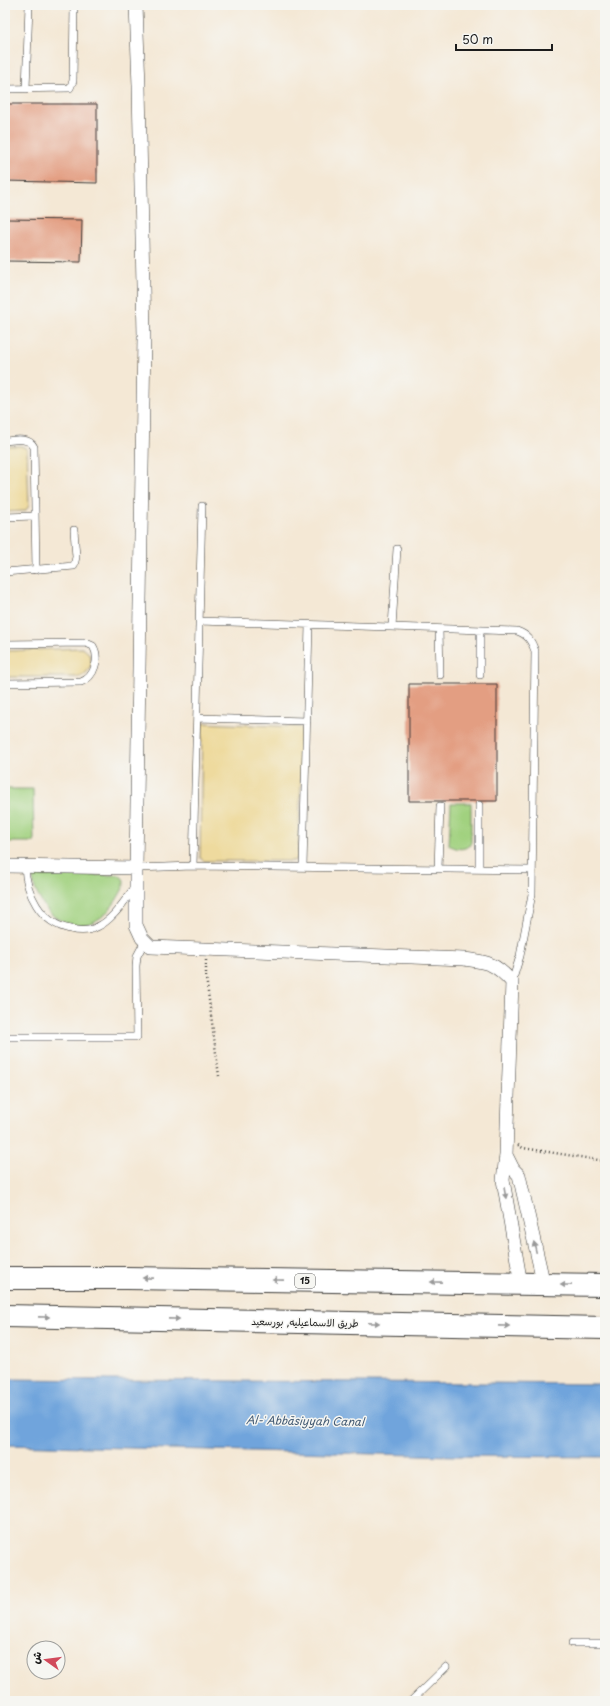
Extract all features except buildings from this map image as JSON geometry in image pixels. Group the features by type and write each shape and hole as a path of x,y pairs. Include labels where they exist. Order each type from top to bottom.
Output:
{"highway":[{"name":"15","path":"5,1278 605,1285"},
{"name":"طريق الاسماعيليه, بورسعيد","path":"5,1316 605,1328"}],"street":[{"path":"136,5 144,336 136,925 142,938 152,947 464,959 488,962 502,971 512,982 507,1134 503,1180 520,1284"},
{"path":"5,866 136,868"},
{"path":"506,1155 513,1169 519,1175 544,1285"}],"lane":[{"path":"26,89 29,5"},
{"path":"5,89 67,89 72,85 74,5"},
{"path":"5,441 23,440 32,445 36,570"},
{"path":"194,866 202,506"},
{"path":"5,517 35,516"},
{"path":"5,572 74,566 76,557 74,530"},
{"path":"392,627 397,549"},
{"path":"199,621 517,631 525,634 532,641 535,651 532,894 527,926 512,982"},
{"path":"303,868 309,625"},
{"path":"439,629 440,675"},
{"path":"480,630 480,675"},
{"path":"5,644 86,643 93,646 96,658 95,666 91,675 82,682 5,683"},
{"path":"197,718 307,721"},
{"path":"479,805 480,869"},
{"path":"438,869 440,806"},
{"path":"25,866 26,880 29,890 41,912 50,921 58,926 74,930 89,930 106,921 114,915 136,886"},
{"path":"136,868 194,866 532,870"},
{"path":"5,1037 137,1037 136,966 137,956 145,941"},
{"path":"572,1643 605,1644"},
{"path":"411,1701 446,1667"}],"path":[{"path":"206,950 206,977 219,1076"},
{"path":"507,1134 514,1144 523,1148 605,1161"}],"green space":[{"path":"5,789 33,789 34,842 5,842"},
{"path":"451,803 471,803 471,845 465,848 458,849 449,845"},
{"path":"118,875 123,879 124,886 110,909 98,920 82,925 64,922 47,910 36,892 33,876"}],"sand":[{"path":"5,446 21,446 27,449 29,506 25,511 5,512"},
{"path":"82,648 89,655 91,663 84,675 79,677 5,677 5,651"},
{"path":"202,723 301,727 303,729 297,859 293,861 204,861 200,858"}],"water":[{"name":"Al-ʿAbbāsiyyah Canal","path":"5,1379 605,1384 605,1457 455,1456 5,1445"}]}
